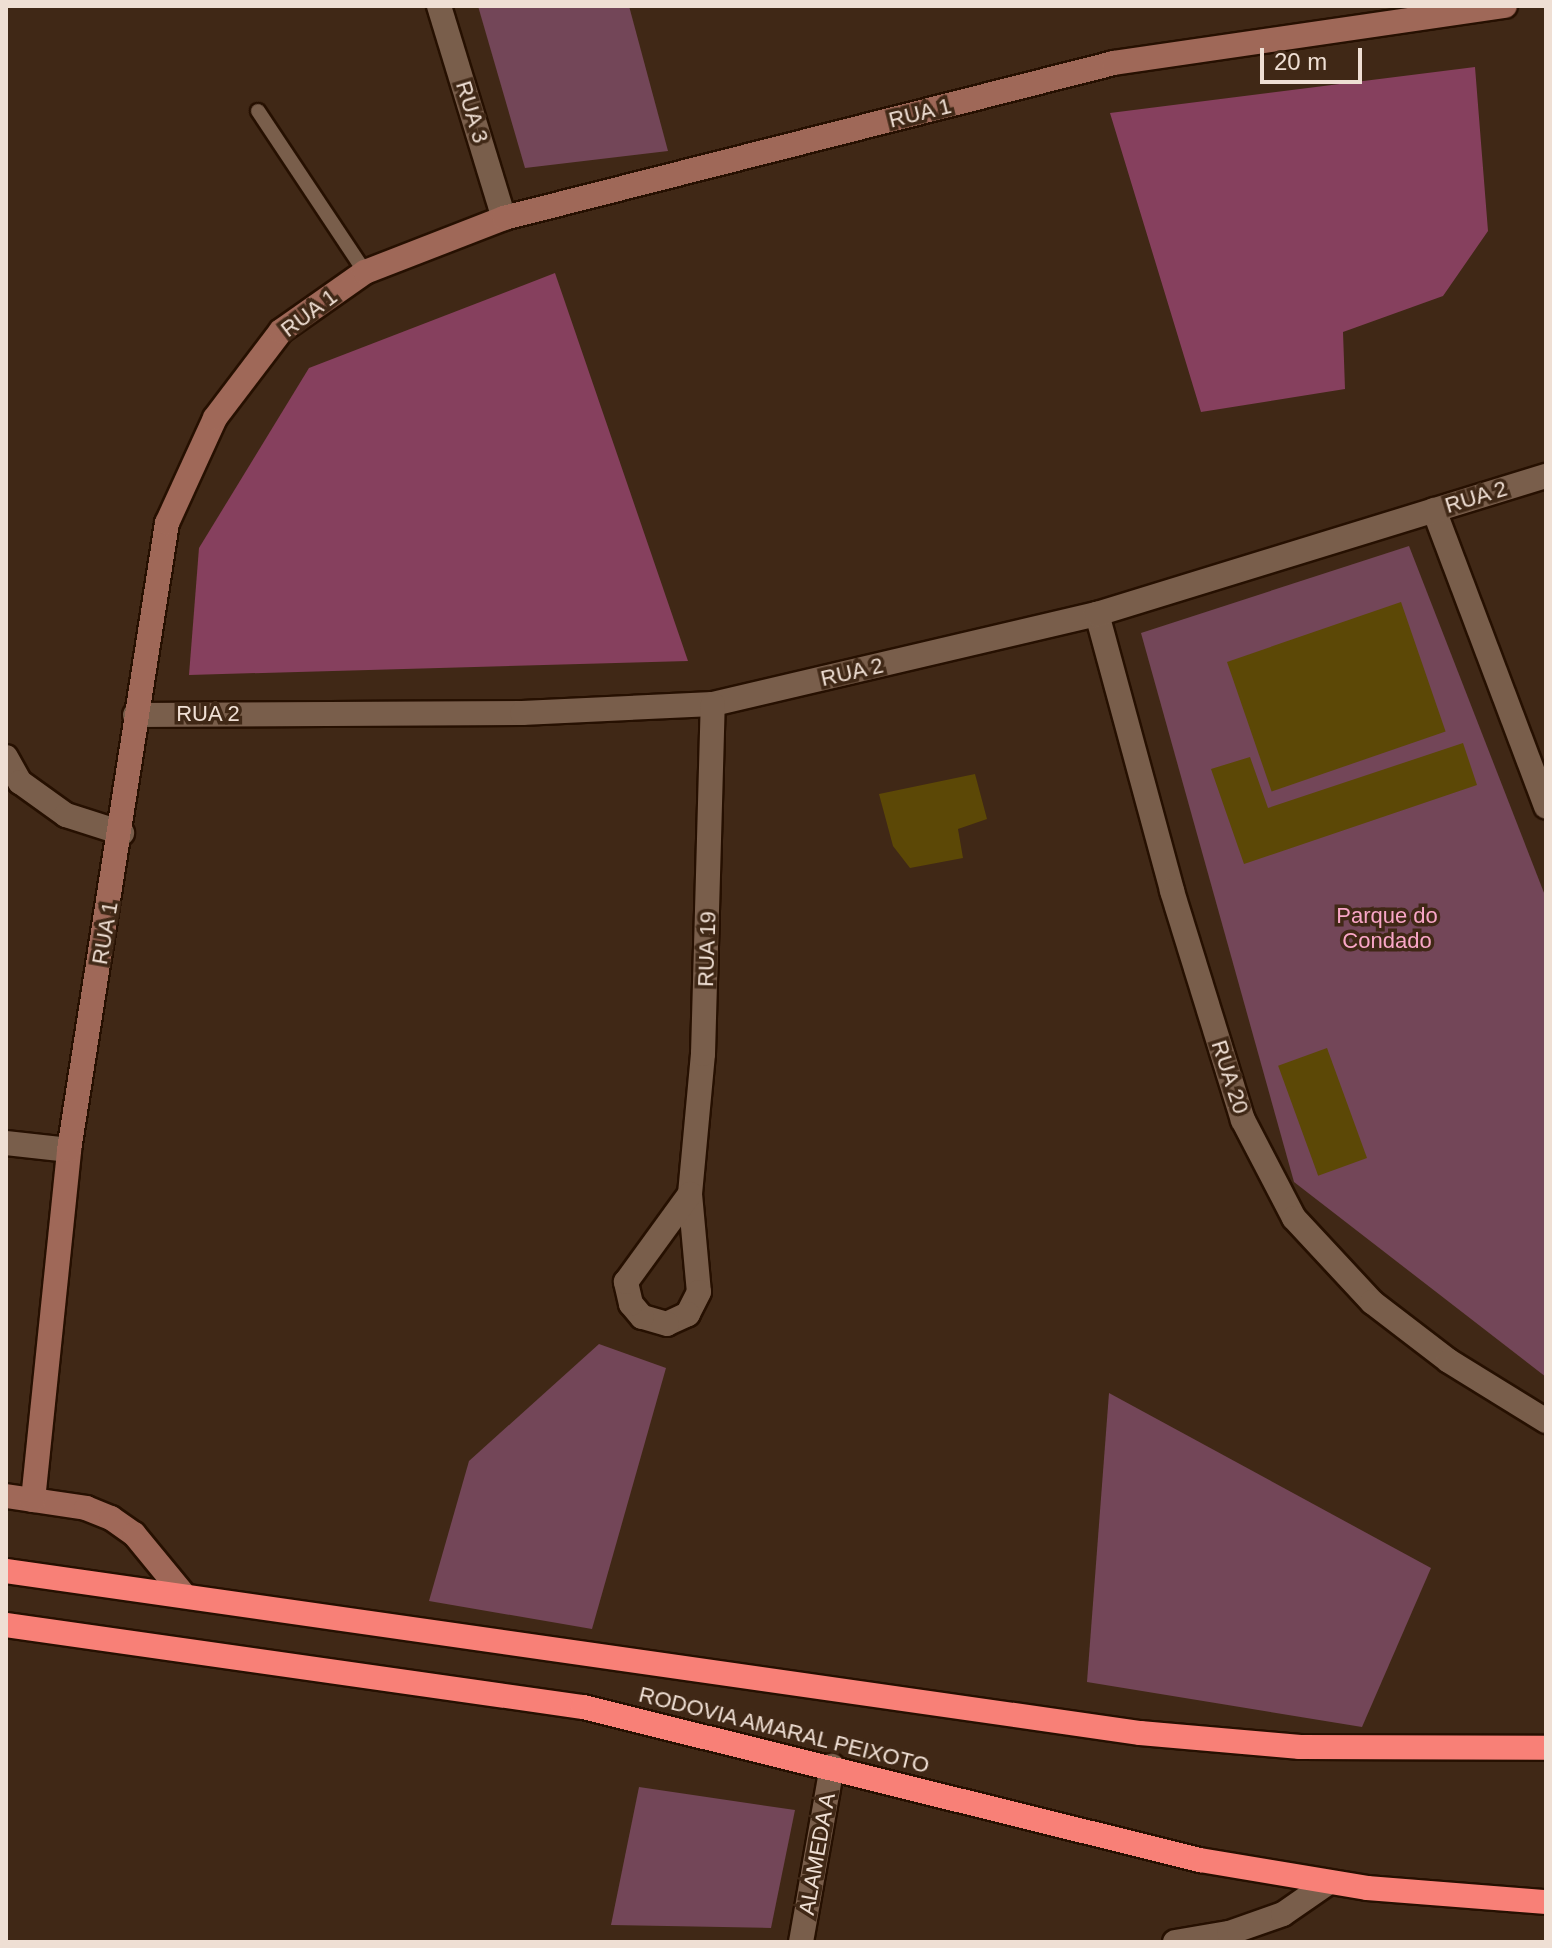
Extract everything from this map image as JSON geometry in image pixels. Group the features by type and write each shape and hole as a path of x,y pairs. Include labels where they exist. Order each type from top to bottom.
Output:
{"highway":[{"name":"RODOVIA AMARAL PEIXOTO","path":"6,1571 1140,1733 1300,1747 1546,1748"},
{"name":"RODOVIA AMARAL PEIXOTO","path":"6,1625 569,1705 832,1766 1061,1829 1329,1882 1546,1902"}],"street":[{"name":"RUA 3","path":"439,6 504,218"},
{"name":"RUA 1","path":"33,1500 69,1150 122,833 135,715 167,523 215,418 281,331 365,272 504,218 1114,63 1505,6"},
{"name":"RUA 2","path":"135,715 522,713 713,704 1097,614 1546,476"},
{"path":"1434,510 1546,807"},
{"name":"RUA 20","path":"1097,614 1172,891 1243,1120 1294,1218 1372,1302 1449,1361 1546,1421"},
{"name":"RUA 19","path":"690,1194 626,1282 631,1304 642,1317 667,1324 688,1314 699,1292 690,1194 703,1054 713,704"},
{"path":"6,757 20,782 66,815 122,833"},
{"path":"6,1143 69,1150"},
{"path":"6,1496 86,1508 111,1518 134,1534 185,1596"},
{"name":"ALAMEDA A","path":"801,1942 832,1766"},
{"path":"1175,1942 1229,1933 1283,1914 1329,1882"}],"lane":[{"path":"258,111 365,272"}],"green space":[{"path":"478,6 629,6 668,151 525,168"},
{"name":"Parque do Condado","path":"1409,546 1546,898 1546,1377 1294,1182 1141,633"},
{"path":"599,1344 666,1368 592,1629 429,1601 469,1461"},
{"path":"1109,1393 1431,1568 1362,1727 1087,1682"},
{"path":"639,1787 795,1810 771,1928 611,1925"}],"shaded area":[{"path":"1475,67 1488,231 1443,296 1343,332 1345,389 1201,412 1110,113"},
{"path":"555,273 688,661 189,675 199,548 309,368"}],"building":[{"path":"1401,602 1446,732 1272,791 1227,662"},
{"path":"1463,743 1477,785 1244,864 1211,769 1250,757 1268,808"},
{"path":"975,774 987,819 958,829 963,858 910,868 893,846 879,794"},
{"path":"1327,1048 1367,1158 1318,1176 1278,1066"}]}
